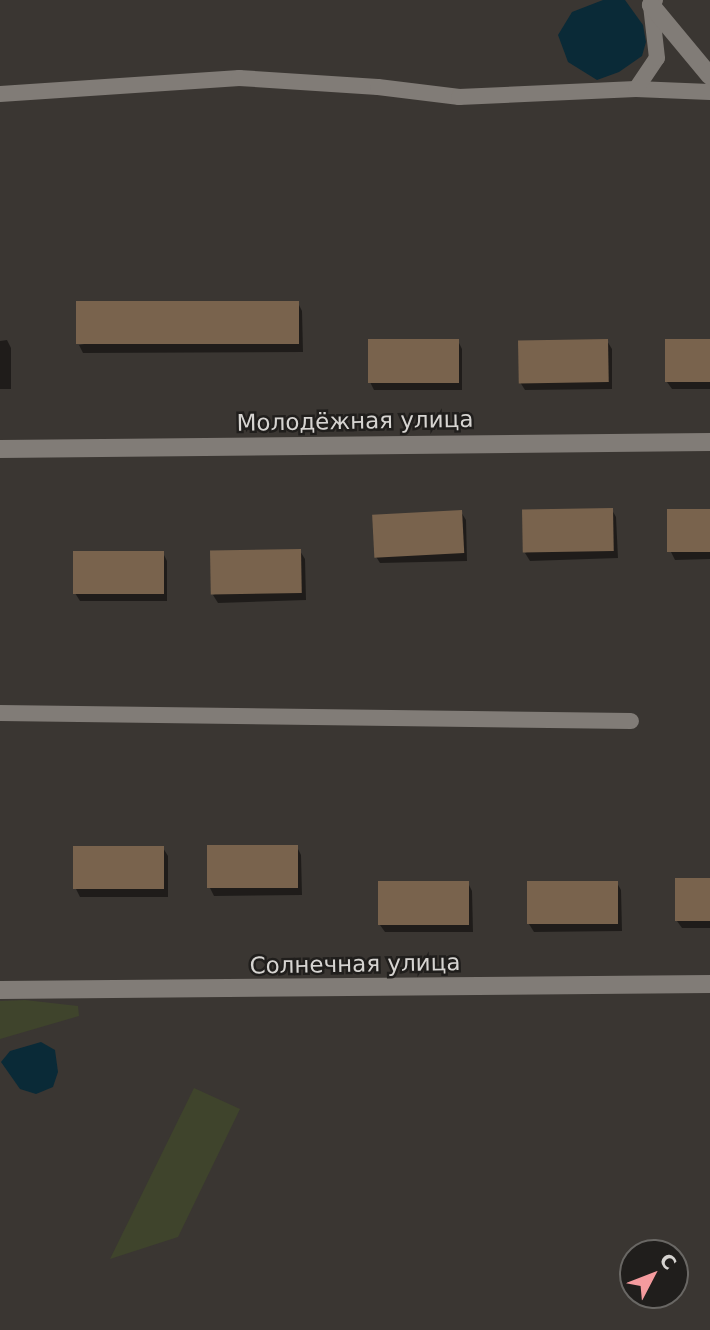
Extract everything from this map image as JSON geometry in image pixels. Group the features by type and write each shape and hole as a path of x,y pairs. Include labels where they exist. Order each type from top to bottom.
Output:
{"street":[{"path":"652,3 710,76"},
{"name":"Молодёжная улица","path":"0,449 710,442"},
{"name":"Солнечная улица","path":"0,990 710,984"}],"lane":[{"path":"636,89 657,58 652,3"},
{"path":"0,94 239,78 459,97 636,89 710,92"},
{"path":"0,713 631,721"}],"green space":[{"path":"25,1000 78,1006 79,1016 0,1039 0,1001"},
{"path":"194,1088 240,1109 178,1237 110,1259"}],"water":[{"path":"603,0 625,0 643,25 646,42 642,56 619,72 597,80 568,62 558,35 572,12"},
{"path":"41,1042 55,1050 58,1072 53,1087 36,1094 20,1089 1,1062 10,1051"}],"building":[{"path":"76,301 299,301 299,344 76,344"},
{"path":"368,339 459,339 459,383 368,383"},
{"path":"608,339 609,382 519,384 518,341"},
{"path":"665,339 710,339 710,382 665,382"},
{"path":"613,508 614,551 523,553 522,510"},
{"path":"667,509 710,509 710,552 667,552"},
{"path":"462,510 464,553 374,558 372,515"},
{"path":"301,549 302,593 211,595 210,551"},
{"path":"73,551 164,551 164,594 73,594"},
{"path":"207,845 298,845 298,888 207,888"},
{"path":"73,846 164,846 164,889 73,889"},
{"path":"675,878 710,878 710,921 675,921"},
{"path":"378,881 469,881 469,925 378,925"},
{"path":"527,881 618,881 618,924 527,924"}]}
